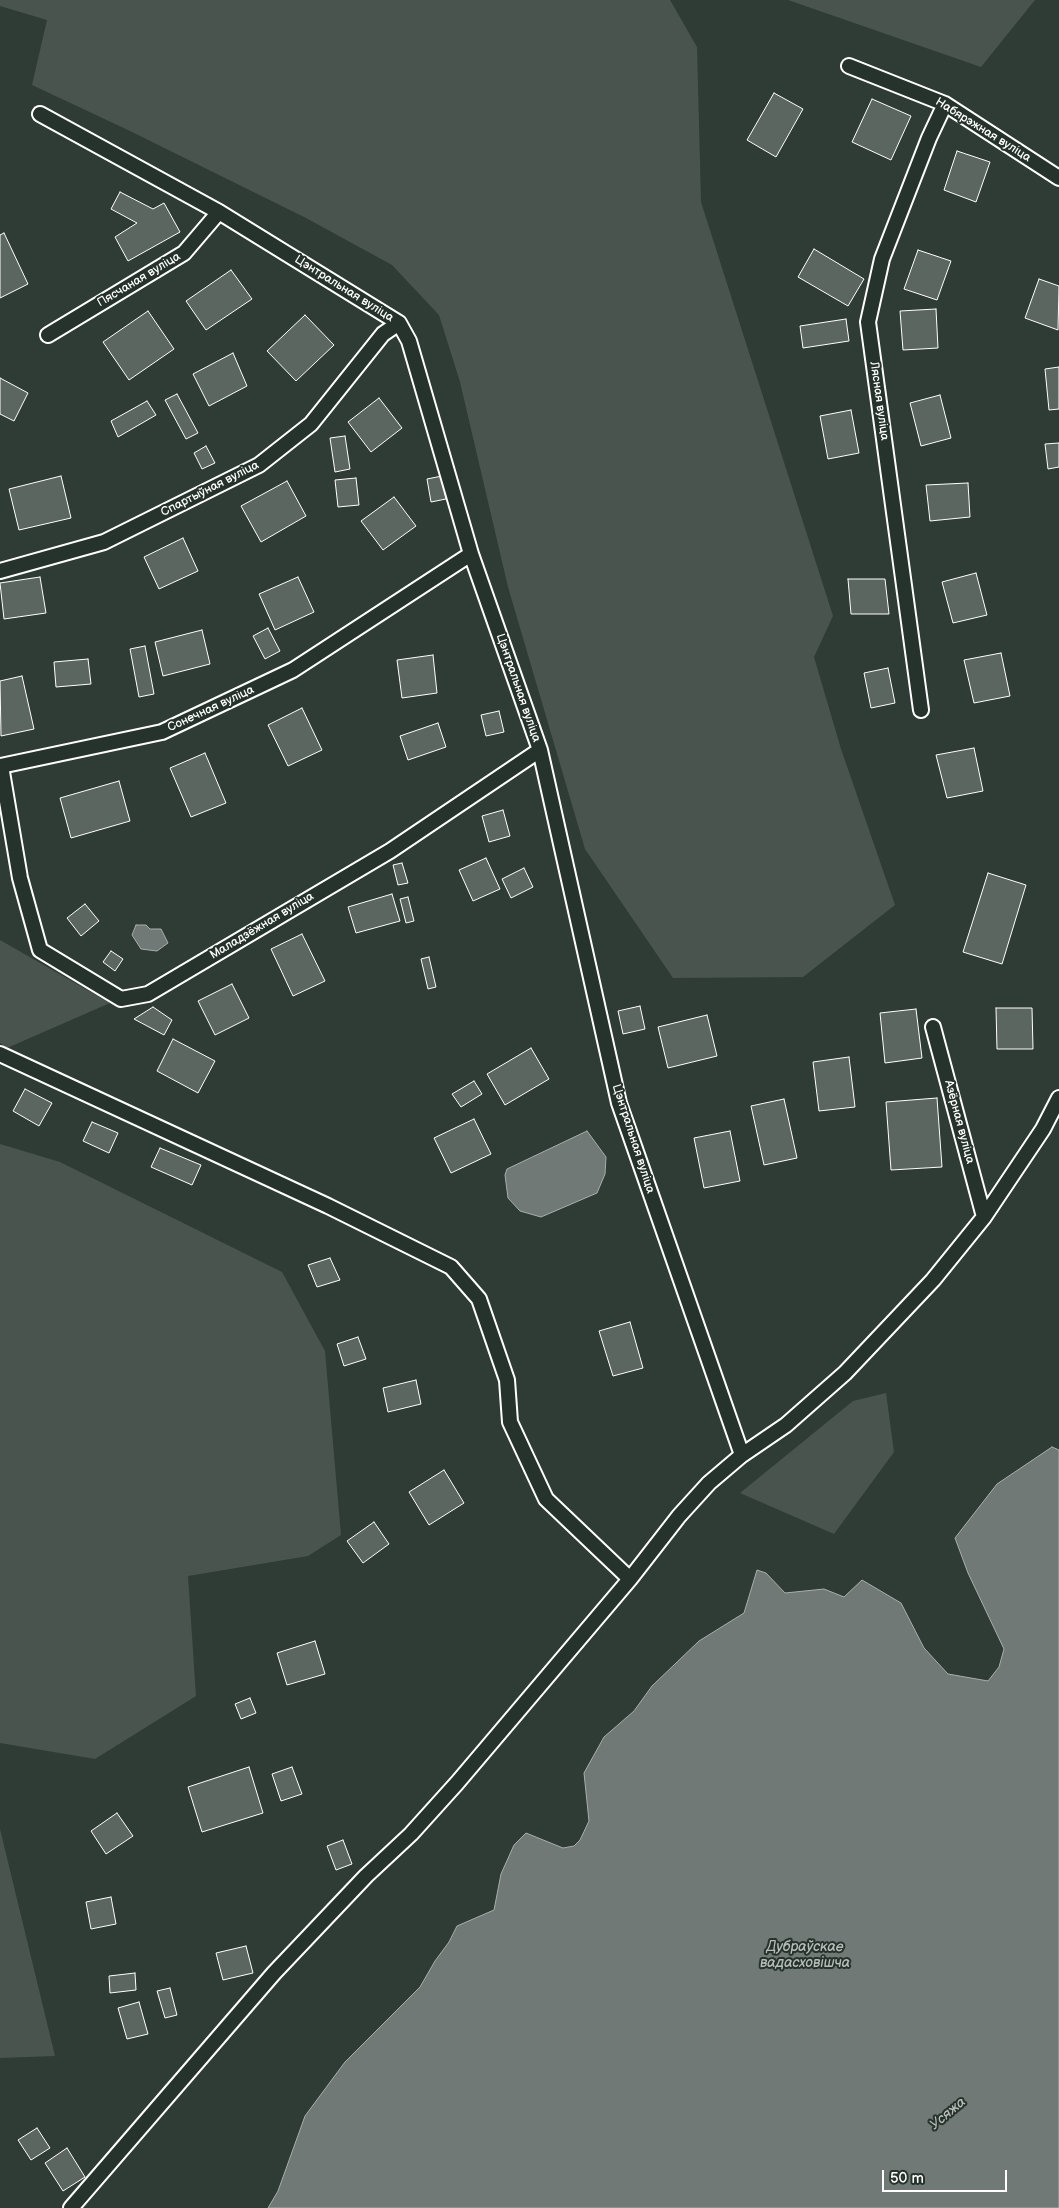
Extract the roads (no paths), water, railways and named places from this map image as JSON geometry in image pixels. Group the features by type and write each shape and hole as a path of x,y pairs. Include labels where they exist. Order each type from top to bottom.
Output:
{"street":[{"name":"Набярэжная вуліца","path":"849,66 945,104 1059,178"},
{"name":"Лясная вуліца","path":"921,710 868,322 882,259 929,138 945,104"},
{"name":"Цэнтральная вуліца","path":"40,114 219,212 399,323 409,341 471,554 540,750 619,1103 742,1455"},
{"name":"Пясчаная вуліца","path":"48,335 184,253 219,212"},
{"name":"Спартыўная вуліца","path":"0,571 104,542 259,466 311,424 383,334 399,323"},
{"name":"Сонечная вуліца","path":"20,878 1,766 162,732 294,670 471,554"},
{"name":"Маладзёжная вуліца","path":"20,878 40,950 121,999 148,994 390,851 540,750"},
{"name":"Азёрная вуліца","path":"934,1026 984,1218"},
{"path":"0,1054 328,1206 451,1267 479,1299 507,1380 510,1422 546,1499 630,1579"},
{"path":"71,2208 274,1973 366,1876 410,1834 457,1783 630,1579 679,1516 709,1482 742,1455 786,1425 845,1373 933,1280 984,1218 1044,1129 1059,1098"}],"water":[{"path":"136,925 146,925 150,929 161,929 168,943 157,951 141,949 132,935"},
{"path":"587,1131 606,1157 605,1174 597,1193 541,1217 520,1211 508,1198 505,1175 507,1169"},
{"name":"Дубраўскае вадасховішча","path":"1052,1447 1059,1450 1059,2208 268,2208 278,2191 305,2116 345,2062 420,1987 457,1926 494,1910 501,1874 514,1845 526,1833 563,1848 574,1846 580,1840 589,1821 584,1773 604,1737 634,1711 652,1686 699,1641 744,1613 757,1570 766,1573 785,1593 824,1589 844,1597 862,1580 901,1603 924,1648 948,1674 988,1681 999,1667 1004,1649 968,1573 955,1538 997,1484"}],"water label":[{"name":"Усяжа","path":"948,2114"}]}
